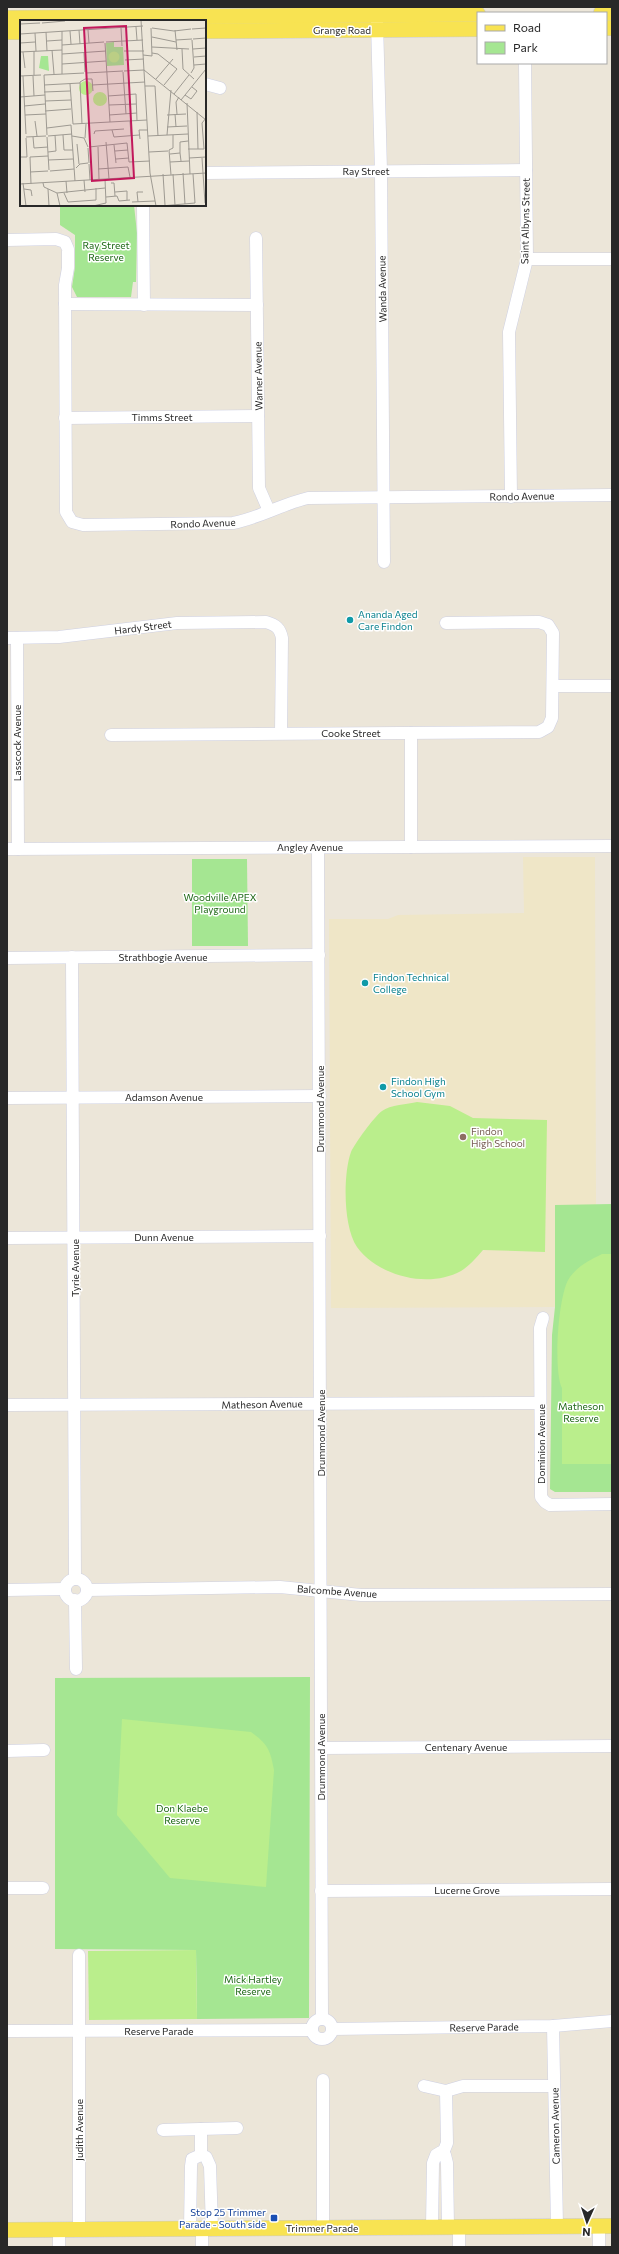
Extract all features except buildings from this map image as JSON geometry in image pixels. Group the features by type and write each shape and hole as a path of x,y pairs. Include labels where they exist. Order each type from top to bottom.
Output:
{"main road":[{"name":"Grange Road","path":"206,31 377,22 477,14"},
{"name":"Grange Road","path":"432,17 477,29"},
{"name":"Grange Road","path":"7,18 168,20"},
{"name":"Grange Road","path":"206,20 377,22"},
{"path":"7,32 20,32"},
{"name":"Trimmer Parade","path":"7,2230 606,2226"}],"street":[{"name":"Wanda Avenue","path":"377,22 381,171 384,562"},
{"name":"Saint Albyns Street","path":"511,496 509,332 527,259 525,64"},
{"path":"206,84 220,88"},
{"name":"Ray Street","path":"206,173 526,170"},
{"path":"143,206 144,305"},
{"name":"Warner Avenue","path":"256,238 258,488 269,511"},
{"name":"Rondo Avenue","path":"7,240 56,239 65,242 68,249 65,304 66,512 72,522 83,525 233,523 248,520 287,503 308,498 612,495"},
{"path":"527,259 612,259"},
{"path":"65,304 257,305"},
{"name":"Timms Street","path":"65,418 258,416"},
{"name":"Hardy Street","path":"12,638 59,637 177,623 266,622 278,628 282,638 281,734"},
{"name":"Cooke Street","path":"110,735 539,732 548,727 552,718 553,633 548,625 539,622 446,622"},
{"name":"Lasscock Avenue","path":"12,638 13,849"},
{"path":"553,686 612,686"},
{"path":"411,733 411,847"},
{"name":"Angley Avenue","path":"13,849 612,846"},
{"name":"Drummond Avenue","path":"318,848 322,2019"},
{"name":"Strathbogie Avenue","path":"7,958 319,955"},
{"name":"Tyrie Avenue","path":"72,957 74,1098 75,1579"},
{"name":"Adamson Avenue","path":"7,1098 320,1096"},
{"name":"Dunn Avenue","path":"7,1238 320,1236"},
{"name":"Dominion Avenue","path":"543,1318 540,1328 541,1497 550,1505 612,1504"},
{"name":"Matheson Avenue","path":"7,1405 540,1403"},
{"path":"75,1579 82,1581 86,1590 82,1598 75,1600 67,1596 65,1589 67,1583 75,1579"},
{"name":"Balcombe Avenue","path":"86,1590 280,1587 361,1595 612,1594"},
{"path":"7,1590 65,1589"},
{"path":"75,1600 76,1670"},
{"name":"Centenary Avenue","path":"321,1748 612,1746"},
{"path":"7,1751 44,1750"},
{"path":"7,1888 43,1888"},
{"name":"Lucerne Grove","path":"321,1892 612,1889"},
{"name":"Judith Avenue","path":"79,1955 80,2229"},
{"path":"322,2019 329,2022 332,2029 329,2036 325,2038 316,2037 312,2030 315,2022 322,2019"},
{"name":"Reserve Parade","path":"332,2029 553,2026 612,2021"},
{"name":"Cameron Avenue","path":"553,2026 556,2226"},
{"name":"Reserve Parade","path":"7,2031 312,2030"},
{"path":"323,2080 323,2228"},
{"path":"424,2086 446,2091 463,2086 554,2086"},
{"path":"446,2091 447,2143 443,2153 448,2163 453,2227 459,2247"},
{"path":"163,2130 237,2128"},
{"path":"201,2129 201,2155"},
{"path":"432,2227 433,2163 436,2154 443,2153"},
{"path":"201,2229 210,2166 206,2157 201,2155 192,2159 191,2166 201,2229 202,2247"},
{"path":"599,2247 606,2226"},
{"path":"59,2229 59,2247"}],"shaded area":[{"name":"Findon High School","path":"523,857 595,857 596,1205 555,1205 555,1307 331,1308 329,919 388,919 398,915 524,913"}],"green space":[{"name":"Ray Street Reserve","path":"60,206 134,206 137,233 136,282 133,282 131,297 77,297 72,287 75,267 75,235 60,225"},
{"name":"Woodville APEX Playground","path":"192,859 247,859 248,946 192,946"},
{"path":"417,1102 450,1106 473,1118 547,1120 545,1252 483,1250 461,1271 434,1279 419,1279 404,1277 377,1266 357,1247 352,1238 349,1227 346,1200 348,1162 351,1152 365,1130 382,1111 394,1106"},
{"name":"Matheson Reserve","path":"612,1204 612,1492 555,1492 550,1489 552,1335 555,1307 555,1205"},
{"path":"602,1254 612,1254 612,1464 562,1464 562,1388 559,1379 557,1349 562,1298 566,1285 573,1273 585,1263"},
{"name":"Don Klaebe Reserve","path":"310,1677 309,2018 197,2019 196,1950 55,1949 55,1678"},
{"path":"122,1719 251,1732 265,1744 271,1757 274,1770 266,1887 170,1878 117,1815"},
{"path":"196,1950 197,2019 89,2020 88,1951"}],"place":[{"name":"Ananda Aged Care Findon","path":"350,620"},
{"name":"Findon Technical College","path":"365,983"},
{"name":"Findon High School Gym","path":"383,1087"},
{"name":"Findon High School","path":"463,1137"},
{"name":"Stop 25 Trimmer Parade - South side","path":"274,2218"}],"park label":[{"name":"Mick Hartley Reserve","path":"253,1984"}]}
